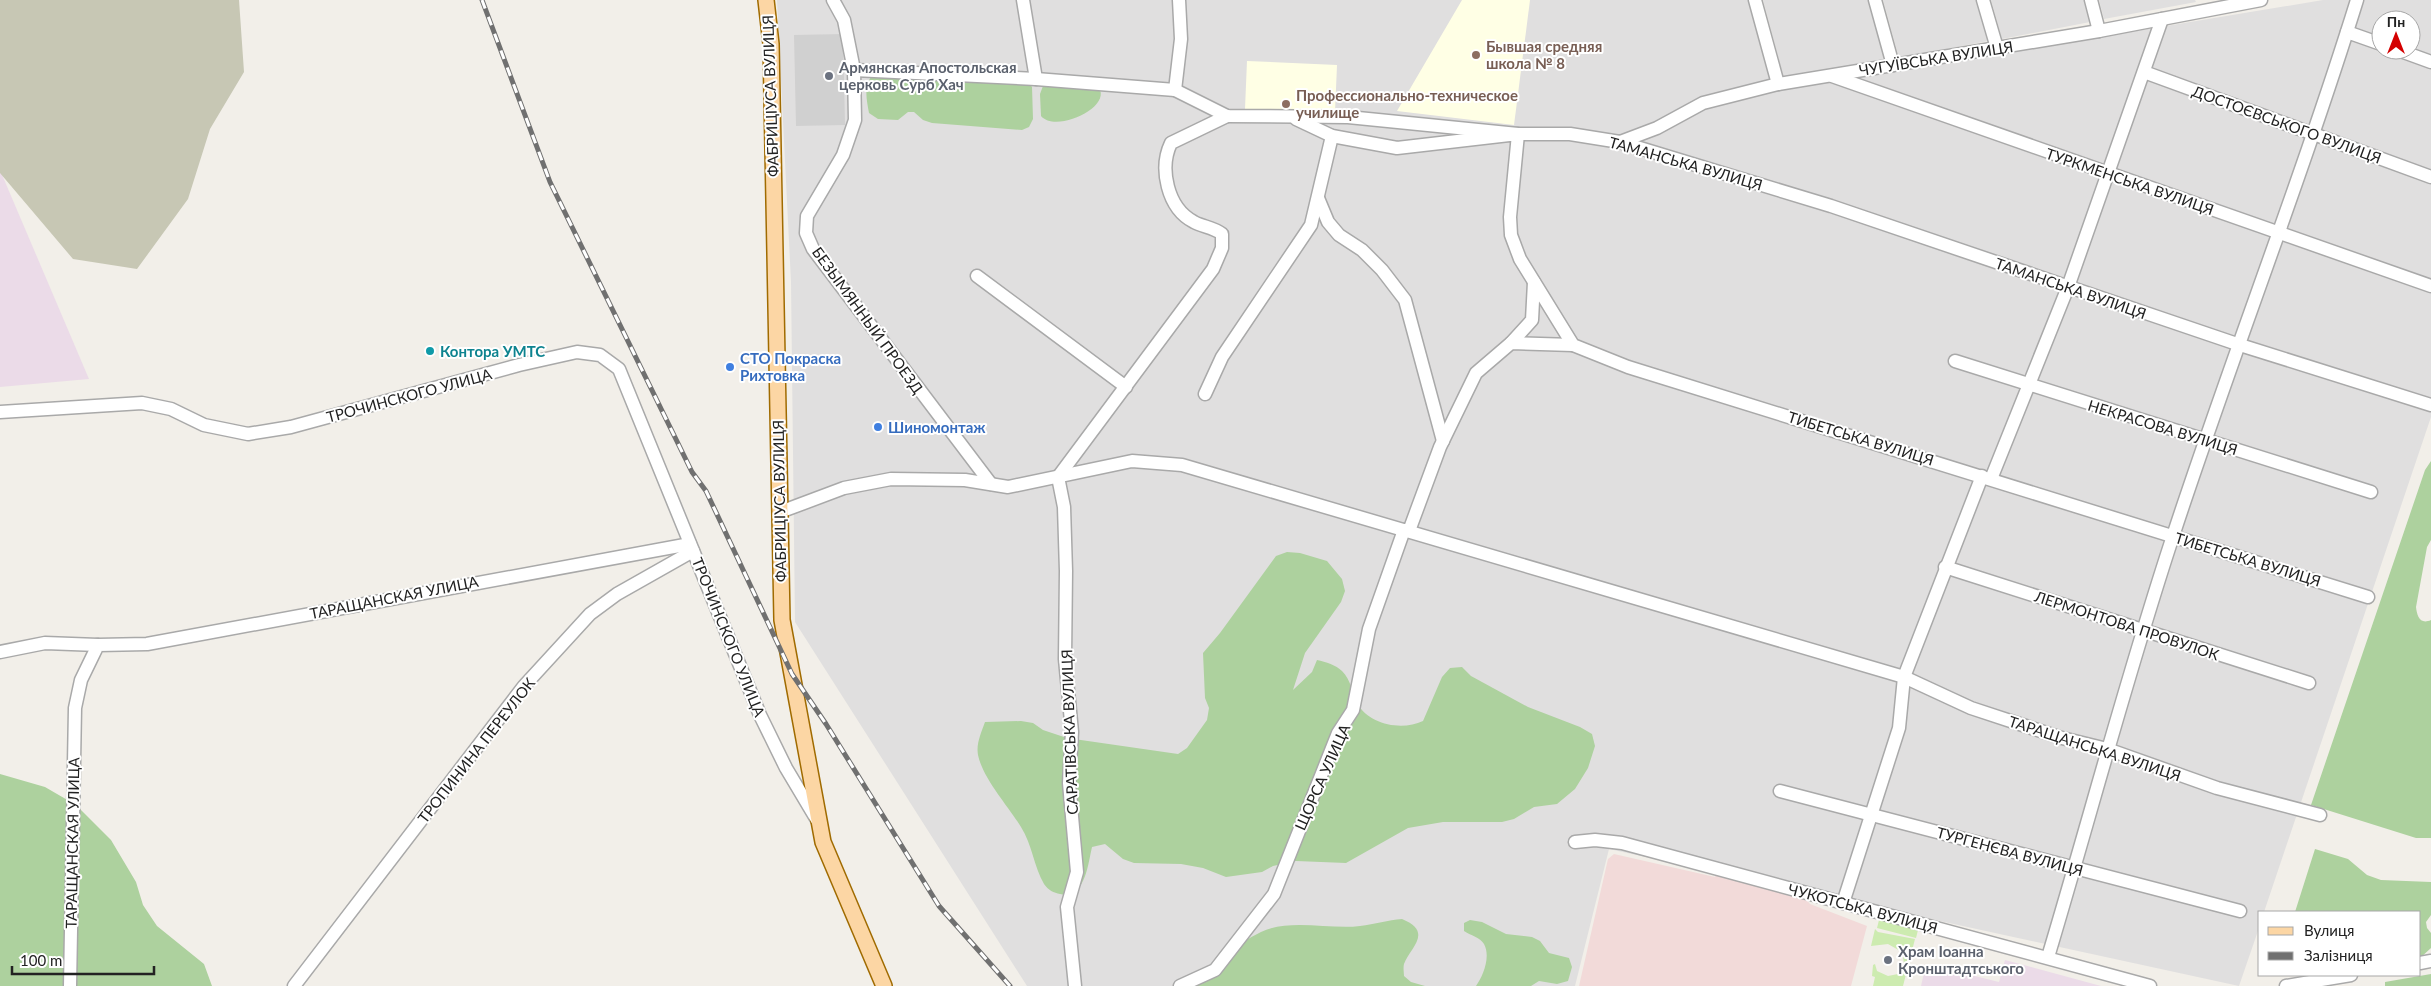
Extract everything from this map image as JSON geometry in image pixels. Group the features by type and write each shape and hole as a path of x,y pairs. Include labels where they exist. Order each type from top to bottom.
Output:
{"main road":[{"name":"ФАБРИЦІУСА ВУЛИЦЯ","path":"766,0 771,44 782,620 823,842 884,986"}],"street":[{"name":"БЕЗЫМЯННЫЙ ПРОЕЗД","path":"833,0 844,20 854,70 855,120 843,155 807,216 806,233 813,249 991,484"},
{"path":"1023,0 1036,78"},
{"path":"1175,90 1181,39 1179,0"},
{"path":"1755,0 1778,84"},
{"path":"1875,0 1893,65"},
{"path":"1983,0 1997,48"},
{"path":"2091,0 2099,31"},
{"name":"ЧУГУЇВСЬКА ВУЛИЦЯ","path":"1620,142 1657,128 1703,103 1778,84 2099,31 2162,19 2204,5 2261,0"},
{"path":"2048,957 2107,749 2172,536 2279,233 2357,0"},
{"path":"1843,903 1874,813 1900,728 1904,676 1945,567 2030,385 2068,287 2162,19"},
{"path":"2347,32 2371,40"},
{"name":"ТАМАНСЬКА ВУЛИЦЯ","path":"854,70 1036,78 1175,90 1227,116 1348,117 1518,134 1570,134 1620,142 1831,206 2240,345 2431,406"},
{"name":"ДОСТОЄВСЬКОГО ВУЛИЦЯ","path":"2144,72 2431,177"},
{"name":"ТУРКМЕНСЬКА ВУЛИЦЯ","path":"1830,75 2431,286"},
{"path":"1058,477 1214,268 1222,248 1222,234 1215,228 1194,222 1174,203 1166,179 1167,152 1171,143 1227,116"},
{"path":"1293,117 1332,136 1397,148 1518,134 1510,217 1511,235 1520,259 1573,345"},
{"path":"1206,394 1222,357 1311,224 1332,136"},
{"path":"1318,198 1328,222 1339,235 1362,250 1382,270 1405,300 1444,441"},
{"path":"977,276 1126,387"},
{"name":"ЩОРСА УЛИЦА","path":"1180,986 1215,970 1274,894 1338,733 1353,710 1369,629 1444,441 1476,373 1511,342 1532,320 1534,282"},
{"name":"ТИБЕТСЬКА ВУЛИЦЯ","path":"1511,342 1573,345 1628,368 2368,597"},
{"name":"ТРОЧИНСКОГО УЛИЦА","path":"0,412 142,403 171,409 204,425 248,434 291,427 577,352 600,355 619,369 760,715 786,768 820,825"},
{"name":"НЕКРАСОВА ВУЛИЦЯ","path":"1955,361 2371,492"},
{"name":"ТАРАЩАНСЬКА ВУЛИЦЯ","path":"780,512 844,488 891,479 965,480 1008,487 1132,462 1182,466 1904,676 1971,708 2062,738 2107,749 2217,788 2320,814"},
{"name":"САРАТІВСЬКА ВУЛИЦЯ","path":"1058,477 1064,507 1066,571 1065,659 1072,732 1069,783 1077,872 1067,907 1075,986"},
{"name":"ТАРАЩАНСКАЯ УЛИЦА","path":"0,652 45,643 147,644 691,547"},
{"name":"ТРОПИНИНА ПЕРЕУЛОК","path":"294,986 530,678 590,614 617,594 691,547"},
{"name":"ЛЕРМОНТОВА ПРОВУЛОК","path":"1945,567 2309,683"},
{"name":"ТАРАЩАНСКАЯ УЛИЦА","path":"70,986 75,708 82,680 98,645"},
{"name":"ТУРГЕНЄВА ВУЛИЦЯ","path":"1780,790 1874,813 2074,869 2240,911"},
{"name":"ЧУКОТСЬКА ВУЛИЦЯ","path":"1575,842 1595,840 1622,843 2150,986"},
{"path":"2286,986 2345,976"}],"shaded area":[{"path":"0,0 239,0 244,72 210,129 188,199 137,269 73,259 0,173"},
{"path":"777,0 1751,0 1775,91 2323,0 2431,0 2431,417 2264,911 2258,911 2258,931 2239,986 1609,849 1575,986 1027,986 795,622 791,282"},
{"name":"Бывшая средняя школа № 8","path":"1462,0 1530,0 1514,125 1397,111"},
{"path":"1763,0 1868,0 1885,60 1784,79"},
{"path":"1883,0 1976,0 1988,41 1899,58"},
{"path":"1991,0 2084,0 2090,22 2002,39"},
{"path":"2099,0 2195,0 2196,2 2104,19"},
{"path":"843,34 845,125 796,126 794,35"},
{"path":"1247,61 1337,65 1335,112 1245,109"},
{"path":"0,170 89,379 0,387"},
{"path":"1614,854 1715,877 1716,871 1804,897 1810,904 1867,926 1851,986 1579,986 1608,859"},
{"path":"2005,960 2101,986 1921,986 1926,964 1999,982"}],"green space":[{"path":"872,76 1029,83 1032,87 1033,119 1029,127 1022,130 932,123 923,120 914,112 908,112 898,120 878,119 869,113 867,104 867,84"},
{"path":"1043,86 1100,90 1100,97 1089,111 1079,116 1057,122 1048,121 1041,116 1040,94"},
{"path":"2431,461 2431,540 2427,547 2416,607 2420,619 2424,621 2431,620 2431,838 2416,838 2311,805 2425,470"},
{"path":"1287,552 1300,553 1327,561 1342,579 1345,591 1341,602 1305,653 1293,690 1312,672 1317,660 1327,663 1342,671 1349,682 1357,703 1369,716 1387,724 1406,726 1423,721 1442,677 1450,668 1462,667 1471,676 1528,707 1580,727 1592,734 1595,746 1588,768 1575,789 1557,804 1534,807 1514,819 1502,822 1443,822 1408,828 1346,863 1296,861 1273,866 1262,872 1226,877 1203,868 1181,864 1134,863 1123,859 1105,844 1092,847 1084,879 1075,892 1060,894 1049,890 1038,870 1025,834 985,774 981,764 978,747 985,722 1021,721 1033,723 1043,730 1067,738 1178,754 1187,748 1207,720 1209,708 1205,698 1203,653 1220,633 1276,556"},
{"path":"0,774 45,787 76,805 111,840 136,882 143,905 157,926 204,964 212,986 0,986"},
{"path":"2315,849 2348,859 2367,875 2381,880 2431,882 2431,915 2426,922 2427,928 2431,933 2431,948 2421,957 2421,911 2295,911"},
{"path":"1880,916 1932,931 1918,930 1916,938 1877,928"},
{"path":"1402,919 1417,929 1418,935 1404,964 1404,976 1411,982 1425,986 1192,986 1242,943 1272,928 1297,925 1349,927"},
{"path":"1470,920 1482,922 1506,934 1532,937 1540,941 1549,953 1569,958 1572,967 1568,981 1557,984 1539,981 1531,986 1476,986 1483,972 1487,955 1483,942 1464,931 1464,923"},
{"path":"1875,929 1878,932 1915,939 1903,986 1873,986 1875,977 1872,976 1873,965 1875,964 1877,971 1888,976 1898,974 1904,963 1902,952 1888,944 1871,946"},
{"path":"2431,974 2431,986 2385,986 2385,982"}],"railway":[{"path":"482,0 550,182 692,472 706,491 792,674 826,724 939,906 1010,986"}],"place":[{"name":"Бывшая средняя школа № 8","path":"1476,55"},
{"name":"Армянская Апостольская церковь Сурб Хач","path":"829,76"},
{"name":"Профессионально-техническое училище","path":"1286,104"},
{"name":"Контора УМТС","path":"430,351"},
{"name":"СТО Покраска Рихтовка","path":"730,367"},
{"name":"Шиномонтаж","path":"878,427"},
{"name":"Храм Іоанна Кронштадтського","path":"1888,960"}]}
